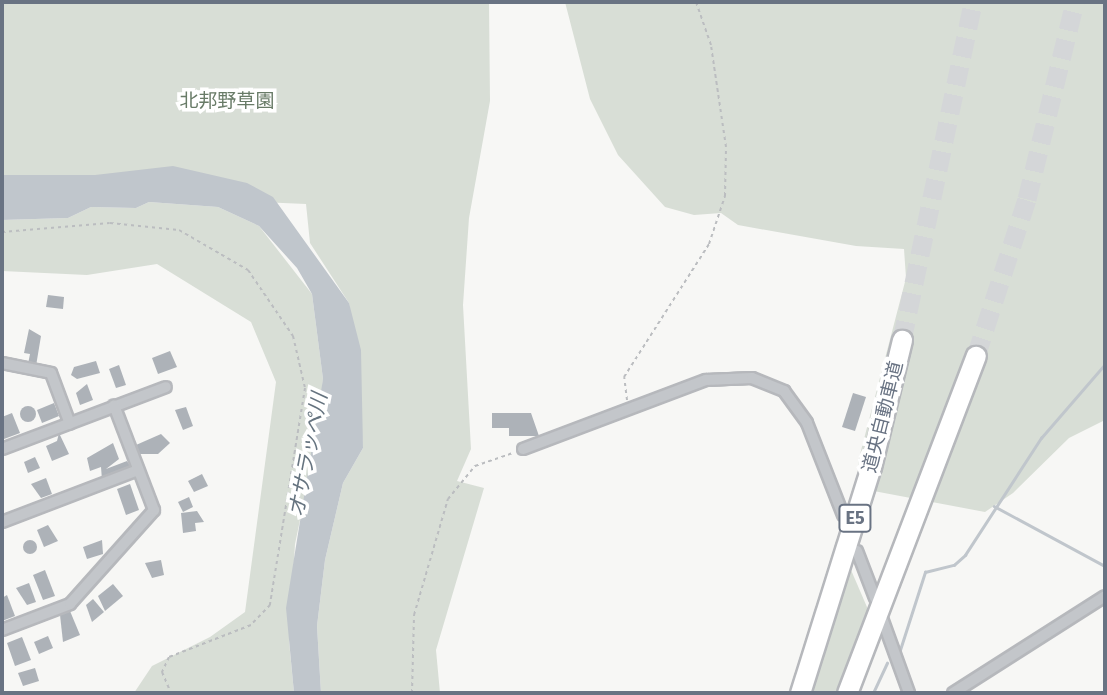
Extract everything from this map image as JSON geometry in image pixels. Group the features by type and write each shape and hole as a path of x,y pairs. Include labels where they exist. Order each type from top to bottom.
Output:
{"highway":[{"name":"道央自動車道","path":"800,693 871,467 902,340"},
{"path":"847,693 976,356"}],"street":[{"path":"2,363 51,373 69,424"},
{"path":"523,449 629,406 706,380 752,378 784,391 807,423 843,515"},
{"path":"2,449 166,387"},
{"path":"2,630 70,604 154,510 114,405"},
{"path":"2,522 138,470"},
{"path":"857,551 875,598"},
{"path":"953,693 1105,596"},
{"path":"883,621 909,693"}],"path":[{"path":"629,406 624,377 709,244 724,195 726,147 715,71 696,2"},
{"path":"2,232 110,223 179,230 248,270 270,296 298,351 304,388 270,605 251,625 169,657 162,672 171,693"},
{"path":"412,693 414,615 448,499 475,466 523,449"}],"green space":[{"name":"北邦野草園","path":"2,2 489,2 490,101 469,218 463,305 471,449 457,481 484,488 436,650 440,693 321,693 317,626 325,560 343,483 363,448 349,303 310,243 306,204 2,191"},
{"path":"565,2 1105,2 1105,420 1069,438 1013,493 985,512 863,489 858,462 906,278 904,249 856,246 738,225 721,213 694,215 665,207 618,155 590,99"},
{"path":"149,202 218,207 259,226 312,294 323,379 319,429 295,544 289,641 294,693 134,693 152,666 210,637 245,612 276,382 251,322 157,264 87,275 2,271 2,220 68,218 91,207 136,208"},
{"path":"851,570 870,614 840,693 811,693"}],"shaded area":[{"name":"オサラッペ川","path":"173,166 247,183 273,197 349,303 361,350 363,448 343,483 325,560 317,626 321,693 294,693 286,608 323,379 312,294 297,268 259,226 218,207 149,202 136,208 91,207 68,218 2,220 2,175 95,175"}],"building":[{"path":"48,295 64,297 63,309 46,307"},
{"path":"29,329 41,336 36,366 28,364 30,354 24,353"},
{"path":"170,351 177,367 158,374 152,358"},
{"path":"96,361 100,373 77,379 71,375 74,367"},
{"path":"119,365 126,385 116,388 109,369"},
{"path":"87,384 93,400 80,405 76,393"},
{"path":"853,393 866,397 855,431 842,427"},
{"path":"54,403 59,416 42,423 37,410"},
{"path":"28,406 34,408 34,420 28,422 22,420 20,414 22,408"},
{"path":"186,407 193,426 183,430 175,410"},
{"path":"12,413 20,433 4,439 2,417"},
{"path":"492,413 531,413 539,436 509,436 509,428 492,428"},
{"path":"59,433 69,454 52,461 46,446 57,441"},
{"path":"161,434 170,443 158,454 138,454 136,445"},
{"path":"113,443 119,459 106,469 127,461 130,466 102,480 101,467 90,471 87,458"},
{"path":"35,457 40,468 28,473 24,462"},
{"path":"202,474 208,486 194,492 188,481"},
{"path":"46,478 52,494 41,498 31,484"},
{"path":"130,484 139,510 126,515 117,489"},
{"path":"189,497 193,507 183,512 178,502"},
{"path":"197,511 204,522 195,523 196,531 183,533 181,513"},
{"path":"48,525 58,541 44,547 37,530"},
{"path":"27,540 33,540 37,547 33,554 27,554 23,550 23,544"},
{"path":"102,540 103,554 87,559 83,547"},
{"path":"161,560 164,575 152,578 145,563"},
{"path":"45,570 55,596 43,600 33,575"},
{"path":"29,583 36,602 27,605 16,588"},
{"path":"113,584 123,596 105,611 98,596"},
{"path":"7,595 15,616 2,621 2,598"},
{"path":"93,599 104,612 92,622 86,605"},
{"path":"70,611 80,635 63,642 60,615"},
{"path":"48,636 53,648 39,654 34,642"},
{"path":"22,637 31,660 15,666 7,643"},
{"path":"35,668 39,681 23,686 18,673"}],"waterway":[{"path":"900,650 925,572 954,565 965,555 1041,438 1105,364"},
{"path":"994,506 1105,566"},
{"path":"873,693 887,663"}],"tunnel":[{"path":"902,340 973,2"},
{"path":"976,356 1027,199 1075,2"}]}
